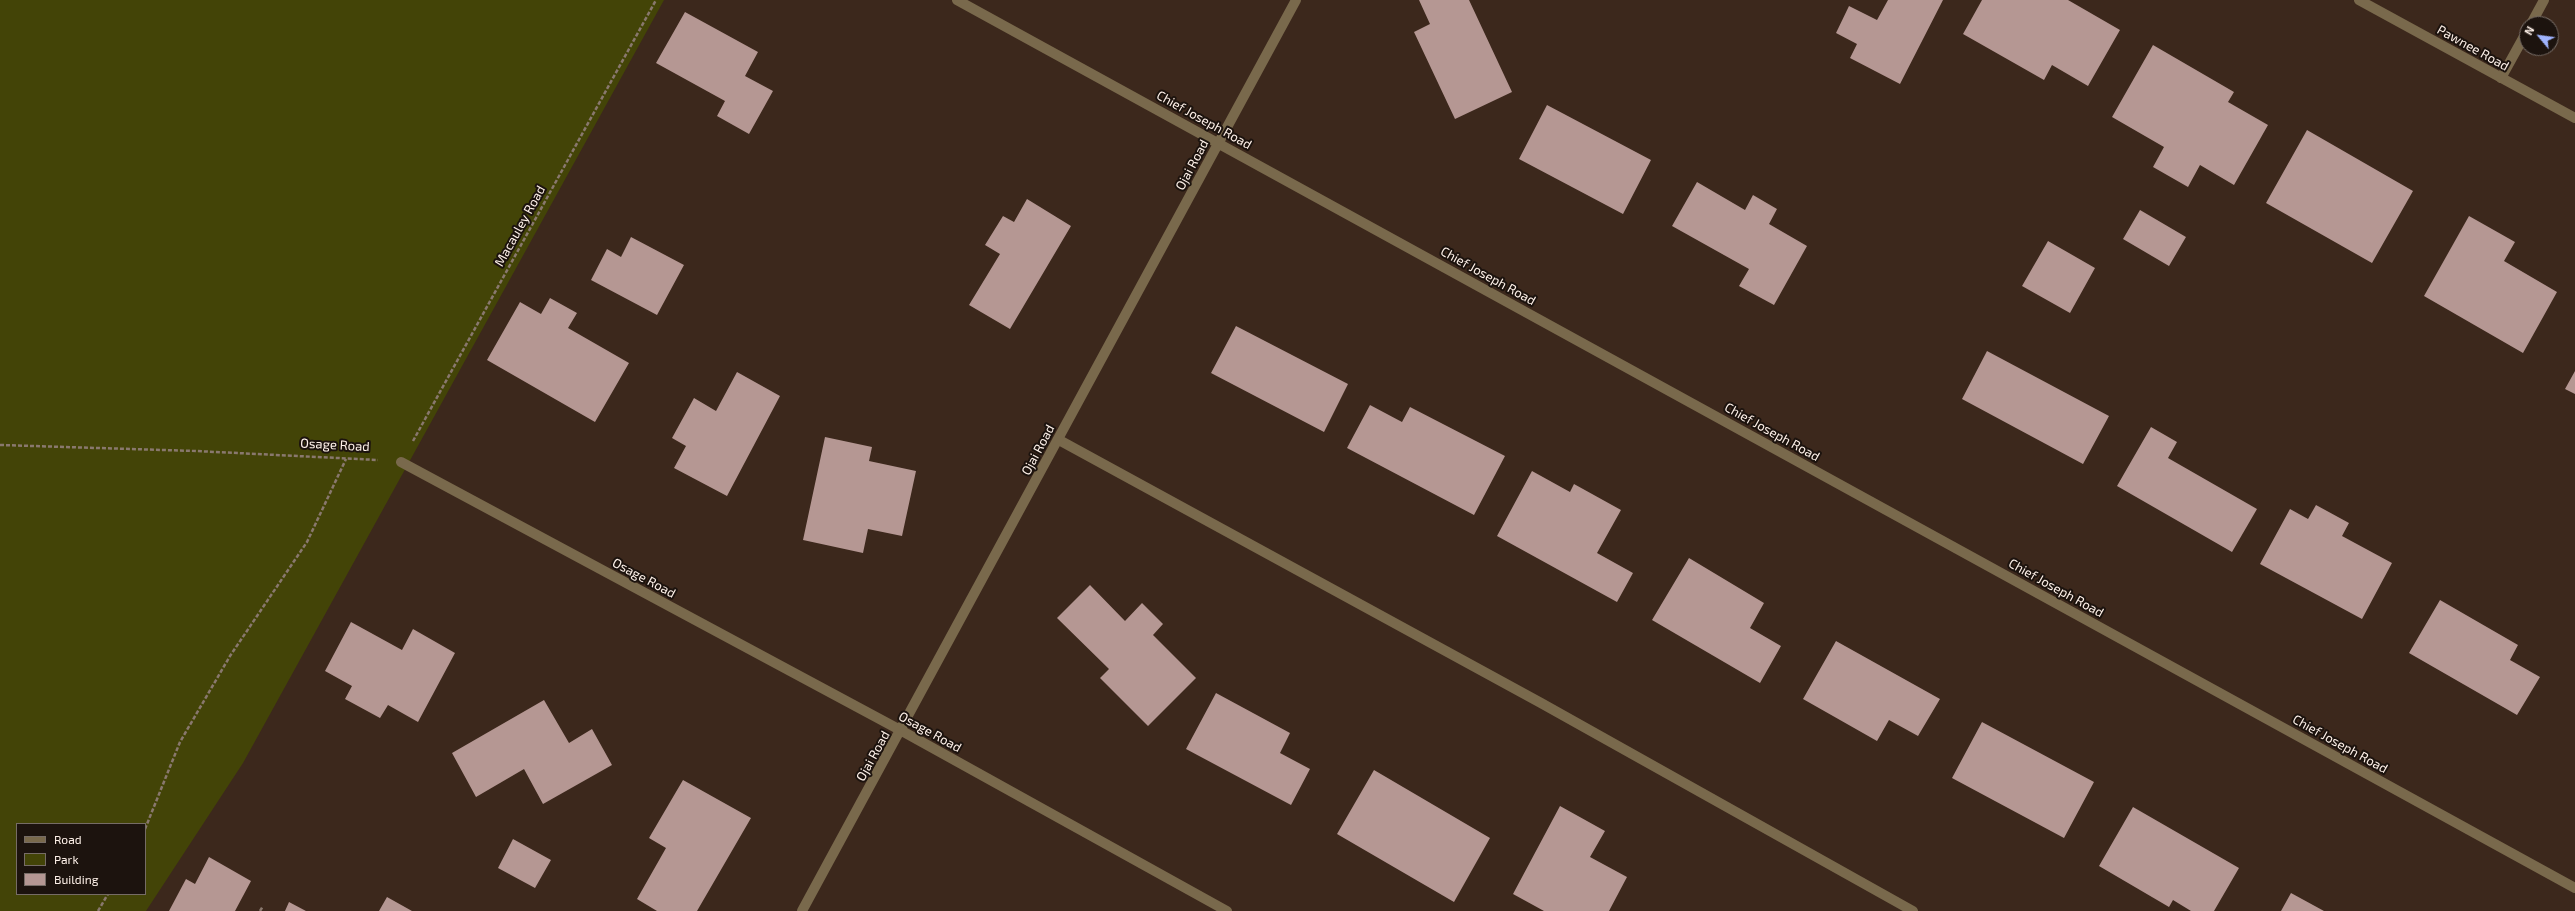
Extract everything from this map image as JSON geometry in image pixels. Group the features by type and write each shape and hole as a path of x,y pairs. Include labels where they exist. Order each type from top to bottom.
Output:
{"street":[{"name":"Chief Joseph Road","path":"957,0 2575,888"},
{"name":"Ojai Road","path":"802,911 902,731 1296,0"},
{"name":"Pawnee Road","path":"2359,0 2575,118"},
{"path":"2535,16 2544,0"},
{"path":"2501,78 2519,45"},
{"path":"1058,440 1541,703 1913,911"},
{"name":"Osage Road","path":"401,462 902,731 1227,911"}],"path":[{"name":"Macauley Road","path":"401,462 656,0"},
{"name":"Osage Road","path":"0,445 196,451 401,462"},
{"path":"146,827 180,742 230,656 307,542 346,459"},
{"path":"98,911 107,895"},
{"path":"260,911 263,906"}],"green space":[{"path":"0,0 664,0 243,763 146,911 0,911"}],"building":[{"path":"1419,0 1469,0 1512,92 1455,119 1414,32 1430,24"},
{"path":"1888,0 1943,0 1900,84 1850,58 1857,44 1836,33 1849,6 1877,20"},
{"path":"1982,0 2068,0 2120,30 2088,86 2052,65 2044,80 1963,34"},
{"path":"685,12 758,52 745,76 773,91 749,134 717,116 725,101 656,63"},
{"path":"2153,45 2234,92 2228,102 2268,125 2234,185 2200,165 2188,187 2153,167 2164,147 2112,117"},
{"path":"1547,105 1651,160 1623,214 1519,159"},
{"path":"2307,130 2413,191 2372,263 2266,203"},
{"path":"1697,182 1745,210 1753,195 1777,209 1769,224 1807,246 1774,305 1739,286 1749,269 1672,226"},
{"path":"1027,199 1071,226 1010,329 969,305 1000,254 985,245 1003,216 1014,222"},
{"path":"2140,210 2186,237 2169,266 2123,239"},
{"path":"2469,216 2515,242 2504,261 2557,292 2523,353 2424,296"},
{"path":"631,237 684,265 657,315 591,280 607,249 621,257"},
{"path":"2048,241 2095,268 2070,313 2022,286"},
{"path":"550,298 577,313 568,328 629,363 595,422 487,360 520,302 541,314"},
{"path":"1236,326 1348,384 1324,432 1211,373"},
{"path":"1987,351 2109,416 2083,464 1962,399"},
{"path":"2575,371 2575,394 2565,389"},
{"path":"737,372 780,396 727,496 674,468 686,446 672,438 694,398 716,411"},
{"path":"1370,405 1402,422 1410,407 1505,456 1474,515 1347,448"},
{"path":"2151,427 2177,442 2168,458 2257,509 2232,552 2117,486"},
{"path":"825,437 872,447 869,461 916,471 902,536 868,529 863,553 803,540"},
{"path":"1532,471 1570,492 1574,484 1621,510 1597,553 1633,573 1617,602 1497,536"},
{"path":"2316,505 2349,523 2342,536 2392,563 2362,619 2260,564 2290,509 2308,519"},
{"path":"1689,558 1764,603 1750,628 1781,646 1760,683 1652,620"},
{"path":"1090,585 1125,621 1142,603 1163,624 1153,635 1196,678 1148,726 1100,678 1109,669 1057,618"},
{"path":"2440,600 2518,645 2510,660 2540,677 2517,715 2409,653"},
{"path":"351,622 402,650 413,629 455,653 418,722 388,705 380,718 345,699 352,686 325,671"},
{"path":"1836,641 1940,699 1918,736 1889,720 1877,741 1803,699"},
{"path":"1216,693 1290,733 1280,753 1310,769 1291,805 1186,749"},
{"path":"544,700 569,743 592,729 612,765 543,804 524,769 476,797 452,753"},
{"path":"1982,722 2094,782 2064,838 1952,778"},
{"path":"1374,770 1490,838 1454,902 1337,834"},
{"path":"683,780 751,818 697,911 657,911 637,899 666,848 649,838"},
{"path":"1560,806 1605,831 1590,857 1627,877 1609,911 1544,911 1513,894"},
{"path":"2133,807 2239,868 2214,911 2191,911 2173,900 2169,907 2099,866"},
{"path":"513,839 551,860 535,888 498,868"},
{"path":"209,857 251,881 235,911 169,911 186,879 195,884"},
{"path":"2291,893 2324,911 2281,911"},
{"path":"387,897 412,911 379,911"},
{"path":"289,902 306,911 285,911"}]}
